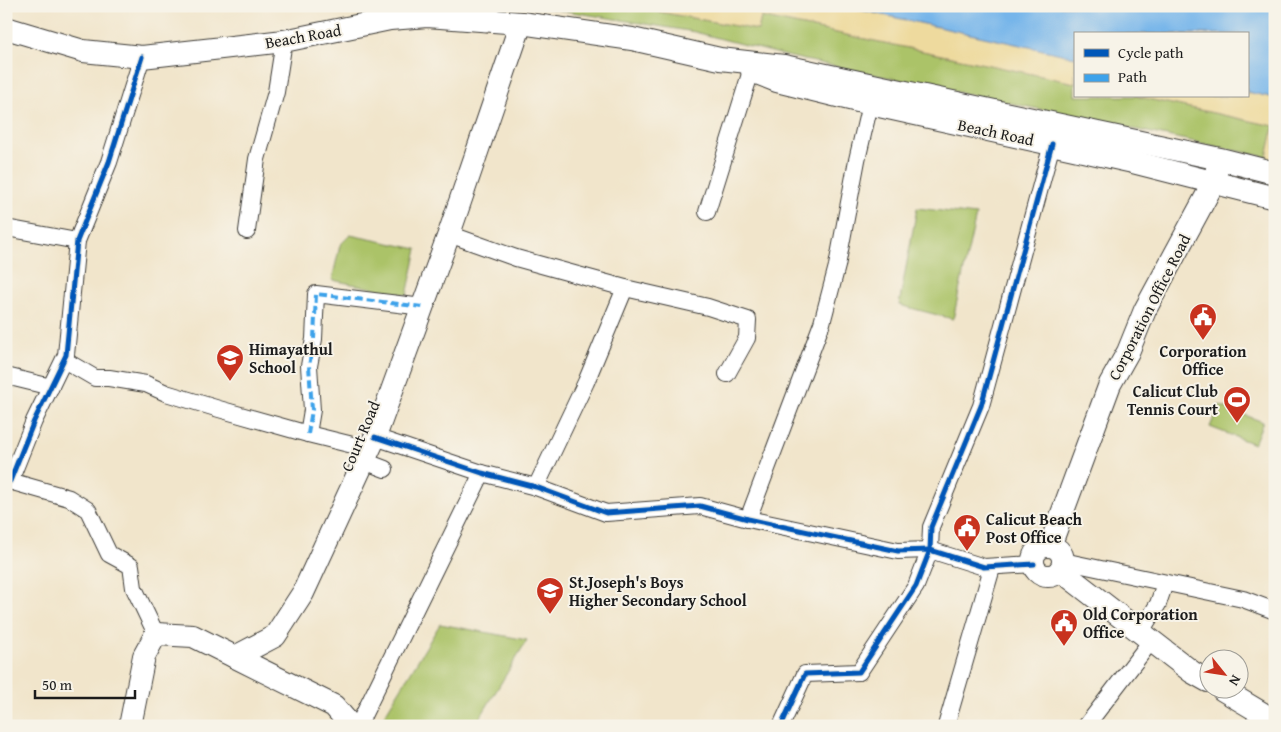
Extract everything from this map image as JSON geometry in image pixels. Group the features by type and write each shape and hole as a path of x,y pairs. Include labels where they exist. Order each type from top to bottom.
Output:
{"main road":[{"name":"Beach Road","path":"6,28 84,51 142,57 284,41 390,19 427,16 521,23 632,39 720,59 784,66 1220,159 1275,173"},
{"name":"Court Road","path":"235,657 275,636 303,593 369,449 449,234 521,23"},
{"name":"Beach Road","path":"720,59 777,81 870,104 1133,162 1275,198"},
{"name":"Corporation Office Road","path":"1058,559 1110,384 1128,352 1145,310 1214,182 1220,159"},
{"path":"1034,564 1036,553 1043,547 1146,637 1198,675"},
{"path":"130,726 144,656 156,634 193,636 334,706 351,726"},
{"path":"1240,700 1275,721"}],"street":[{"path":"247,231 257,159 276,92 284,41"},
{"path":"142,57 109,162 77,241 66,355 8,481 69,498 88,510 110,554 131,566 134,588 156,634"},
{"path":"707,212 751,70"},
{"path":"748,519 822,323 837,266 857,160 870,104"},
{"path":"780,726 805,674 859,672 916,586 930,550 931,527 981,406 1052,144"},
{"path":"6,228 77,241"},
{"path":"449,234 516,258 625,288 708,307 748,320 747,338 728,374"},
{"path":"536,487 586,382 625,288"},
{"path":"308,434 312,410 309,366 314,339 316,294 422,306"},
{"path":"64,360 95,378 109,378 146,384 166,393 308,434 536,487 606,512 700,506 748,519 898,551 930,550 984,568 1034,564"},
{"path":"6,376 51,387"},
{"path":"369,449 385,469"},
{"path":"358,726 482,473"},
{"path":"1058,559 1243,599 1275,610"},
{"path":"946,726 992,568"},
{"path":"1086,726 1146,637 1165,583"}],"green space":[{"path":"535,6 627,6 758,30 761,17 1074,83 1074,98 1144,98 1274,126 1267,157 791,57 695,32"},
{"path":"917,208 976,215 953,319 899,305"},
{"path":"350,235 417,249 407,295 332,280 340,245"},
{"name":"Calicut Club Tennis Court","path":"1219,405 1263,422 1254,444 1210,427"},
{"path":"440,624 527,640 475,726 378,726"}],"sand":[{"path":"627,6 883,6 1074,49 1074,83 761,17 758,30"},
{"path":"1248,87 1275,93 1275,161 1267,157 1274,126 1144,98 1248,98"}],"water":[{"path":"842,6 1275,6 1275,98 1248,92 1248,32 1074,32 1074,57"}],"marked path":[{"path":"308,434 312,410 309,366 314,339 316,294 423,307"}],"cycle path":[{"path":"10,481 34,421 66,355 77,241 109,162 142,57"},
{"path":"781,726 805,674 859,672 916,586 930,550 931,527 981,406 1052,144"},
{"path":"375,437 482,473 536,487 606,513 700,506 748,519 898,551 930,550 984,567 1034,564"}],"place":[{"name":"Corporation Office","path":"1203,341"},
{"name":"Himayathul School","path":"230,382"},
{"name":"Calicut Club Tennis Court","path":"1237,424"},
{"name":"Calicut Beach Post Office","path":"967,552"},
{"name":"St.Joseph's Boys Higher Secondary School","path":"550,615"},
{"name":"Old Corporation Office","path":"1064,647"}]}
